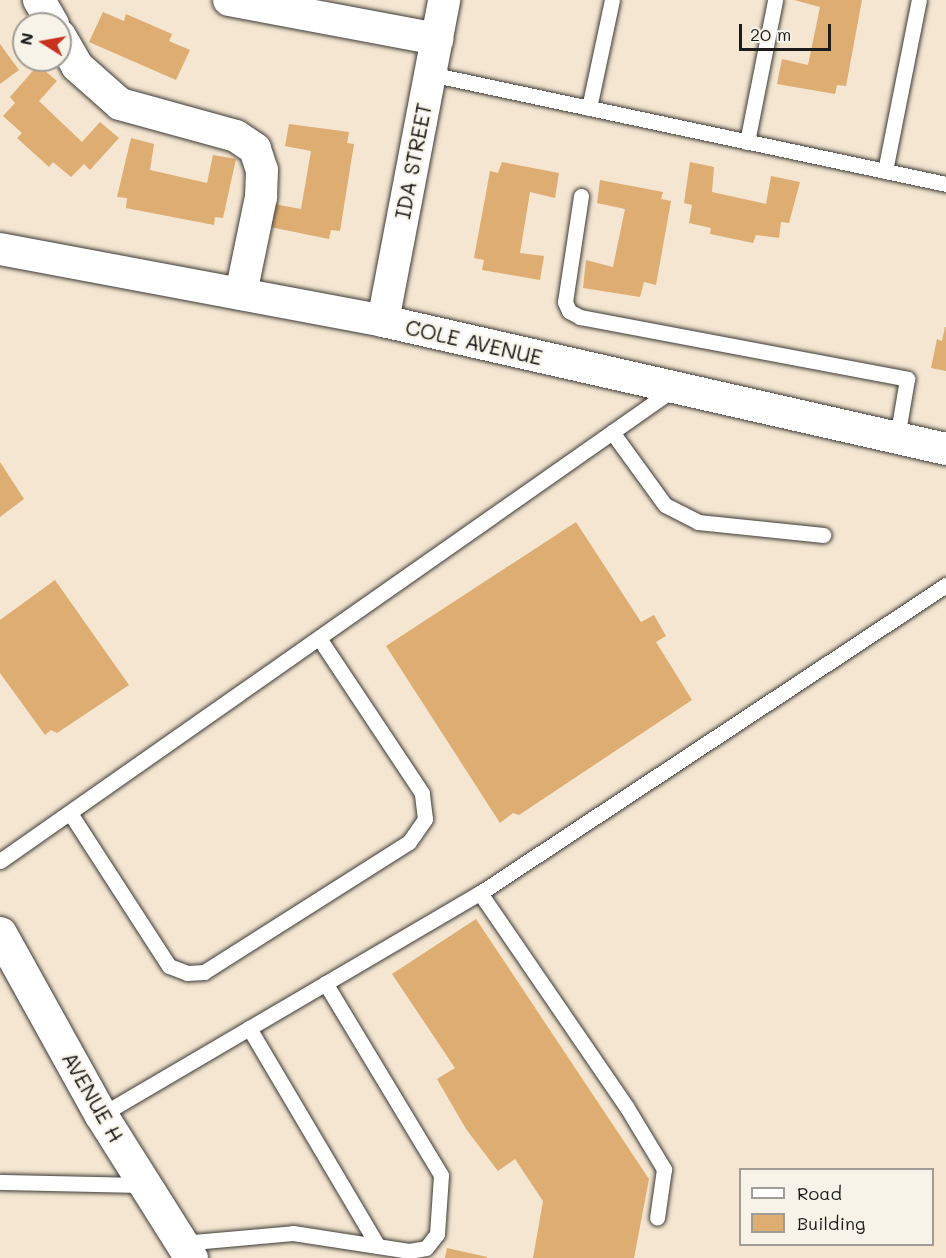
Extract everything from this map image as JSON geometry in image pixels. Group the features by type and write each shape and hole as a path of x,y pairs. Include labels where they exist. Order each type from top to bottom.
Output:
{"main road":[{"name":"AVENUE H","path":"0,933 101,1115 187,1251"}],"street":[{"path":"230,0 437,39"},
{"name":"IDA STREET","path":"382,321 444,0"},
{"path":"72,56 78,66 120,104 236,136 255,149 262,170 261,197 241,294"},
{"name":"COLE AVENUE","path":"0,249 382,321 946,449"}],"lane":[{"path":"589,108 612,0"},
{"path":"747,142 775,0"},
{"path":"885,171 919,0"},
{"path":"430,74 946,184"},
{"path":"581,196 565,302 569,311 580,317 907,379 897,438"},
{"path":"0,861 676,387"},
{"path":"612,432 665,504 698,522 823,535"},
{"path":"101,1115 480,893 946,585"},
{"path":"70,813 169,966 187,973 204,972 409,842 425,819 422,793 319,638"},
{"path":"480,893 626,1106 664,1169 657,1218"},
{"path":"187,1251 294,1233 409,1251 426,1248 437,1234 441,1175 325,984"},
{"path":"249,1028 378,1246"},
{"path":"0,1182 145,1185"}],"building":[{"path":"794,0 862,0 846,86 837,85 835,94 777,84 782,59 808,65 820,7"},
{"path":"103,12 124,21 126,14 172,34 169,41 190,50 176,80 89,42"},
{"path":"0,44 12,60 12,72 16,72 0,84"},
{"path":"32,72 46,72 57,81 39,101 82,142 100,122 119,138 90,170 84,164 71,177 53,162 49,167 17,138 22,133 3,116 15,103 10,97"},
{"path":"289,124 349,132 347,143 354,144 340,231 331,230 329,239 270,227 274,204 301,209 311,151 285,146"},
{"path":"131,138 154,144 150,170 207,183 213,155 236,159 223,218 215,217 214,225 126,208 127,198 117,197"},
{"path":"502,162 559,173 555,198 530,192 520,253 544,256 540,280 482,270 484,260 474,258 490,171 498,173"},
{"path":"690,162 714,167 712,192 766,204 771,176 800,182 789,223 781,222 779,238 756,235 753,243 710,234 711,228 689,223 692,205 684,203"},
{"path":"600,180 663,192 661,199 671,201 656,285 644,282 640,297 583,288 586,260 613,267 625,209 597,203"},
{"path":"945,327 946,371 931,368 937,339 942,341"},
{"path":"0,462 24,499 0,517"},
{"path":"576,522 641,622 654,615 666,636 656,642 692,700 519,815 513,813 500,823 386,646"},
{"path":"55,580 129,685 57,733 51,730 45,735 0,673 0,620"},
{"path":"476,919 649,1179 634,1258 533,1258 543,1201 515,1159 498,1171 466,1129 437,1079 455,1068 392,974"},
{"path":"447,1248 487,1257 487,1258 445,1258"}]}
